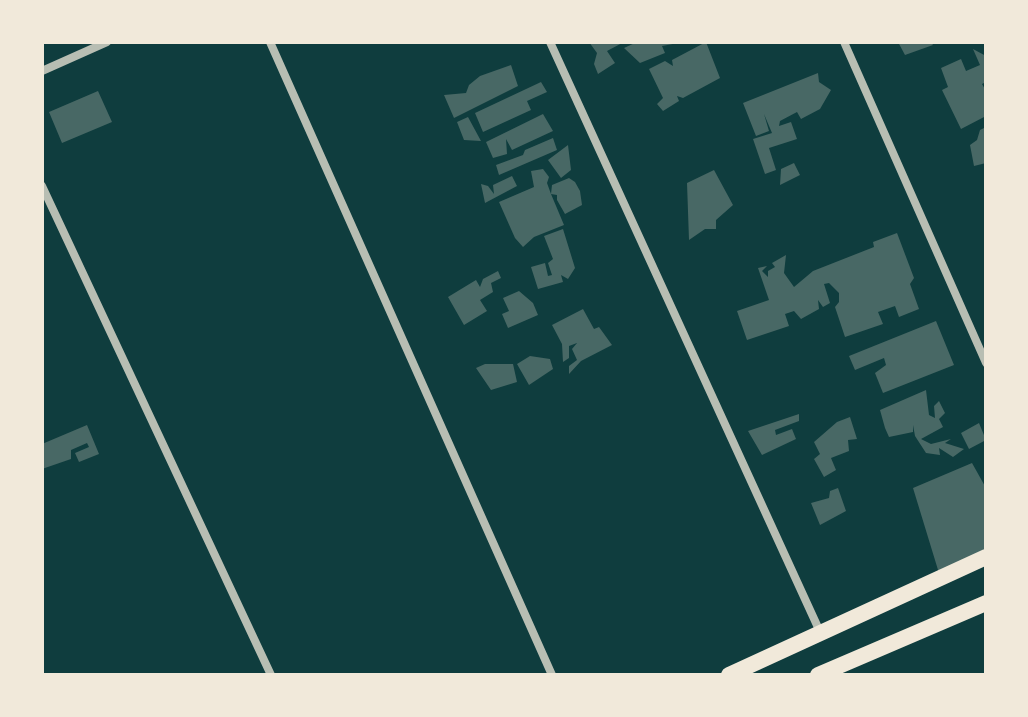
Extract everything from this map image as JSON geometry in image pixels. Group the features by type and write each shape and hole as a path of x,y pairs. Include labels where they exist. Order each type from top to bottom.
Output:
{"main road":[{"path":"729,675 986,557"},
{"path":"818,675 986,603"}],"street":[{"path":"42,71 107,42"},
{"path":"270,42 552,675"},
{"path":"550,42 821,634"},
{"path":"844,42 986,363"},
{"path":"42,186 271,675"}],"building":[{"path":"589,42 624,42 607,51 615,63 598,74 594,64 597,53"},
{"path":"637,42 678,43 662,46 665,53 640,63 624,48"},
{"path":"706,42 720,78 683,98 677,96 679,101 663,111 657,104 663,98 649,69 665,61 673,66 672,60"},
{"path":"898,42 931,42 933,45 905,55"},
{"path":"973,49 986,56 986,82 982,84 986,91 986,116 961,129 942,90 948,87 941,68 961,59 966,71 980,65"},
{"path":"511,65 518,86 454,118 444,95 466,93 469,85 480,76"},
{"path":"818,73 819,82 831,90 820,109 801,119 797,112 780,121 779,126 791,122 797,139 769,148 776,170 765,174 753,139 772,133 764,114 769,131 756,136 743,103"},
{"path":"541,82 547,92 527,101 531,110 483,132 475,113"},
{"path":"98,91 112,122 62,143 49,112"},
{"path":"543,114 553,131 512,150 506,139 507,154 493,158 486,142"},
{"path":"468,117 481,141 464,140 457,122"},
{"path":"986,127 986,163 974,166 970,145 977,140 980,130"},
{"path":"553,138 557,150 499,175 496,165 523,155 525,150"},
{"path":"568,145 571,170 561,178 548,160"},
{"path":"794,163 800,175 780,185 781,169"},
{"path":"543,169 549,177 547,183 564,225 534,237 523,247 515,238 499,202 534,187 531,171"},
{"path":"714,170 733,205 716,220 716,229 705,229 689,240 687,183"},
{"path":"512,176 517,186 485,203 481,184 488,186 494,194 493,185"},
{"path":"569,178 580,191 582,205 565,214 557,195 551,194 552,185"},
{"path":"563,229 575,268 568,279 561,275 563,282 538,289 531,267 545,263 548,276 552,275 548,263 553,259 544,236"},
{"path":"897,233 914,278 910,284 919,309 899,317 895,306 878,312 883,324 845,337 835,307 839,302 839,293 829,283 824,284 830,303 823,307 818,300 819,309 801,319 794,311 785,314 789,326 747,340 737,311 769,300 758,268 767,266 762,271 768,277 768,271 775,267 772,263 786,255 784,273 794,287 813,271 874,247 873,242"},
{"path":"498,271 501,278 491,283 493,292 480,300 487,311 464,325 448,297 476,280 480,287 483,279"},
{"path":"519,291 533,303 538,315 508,328 502,314 509,311 503,298"},
{"path":"583,309 594,329 599,327 612,345 581,361 569,374 569,366 577,360 572,349 577,343 569,346 569,358 563,362 562,344 552,325"},
{"path":"936,321 954,365 883,393 875,373 886,365 884,358 855,370 849,356"},
{"path":"530,356 550,359 553,369 529,385 517,364"},
{"path":"485,364 513,364 517,382 491,390 476,368"},
{"path":"926,390 929,415 935,418 934,406 939,401 945,413 939,419 943,427 921,439 931,444 951,439 945,443 964,449 953,457 939,448 940,455 926,453 915,436 913,425 913,432 889,437 885,428 880,410"},
{"path":"799,414 799,421 775,430 776,435 792,429 796,439 762,455 748,431"},
{"path":"850,417 857,439 848,440 849,451 831,458 836,470 824,477 814,459 820,454 814,442 837,422"},
{"path":"979,423 986,440 969,449 961,433"},
{"path":"87,425 99,454 79,462 75,453 89,447 87,443 71,450 71,459 42,469 42,444"},
{"path":"972,463 986,488 986,565 942,583 913,488"},
{"path":"838,488 846,511 820,525 811,503 829,498 830,491"}]}
